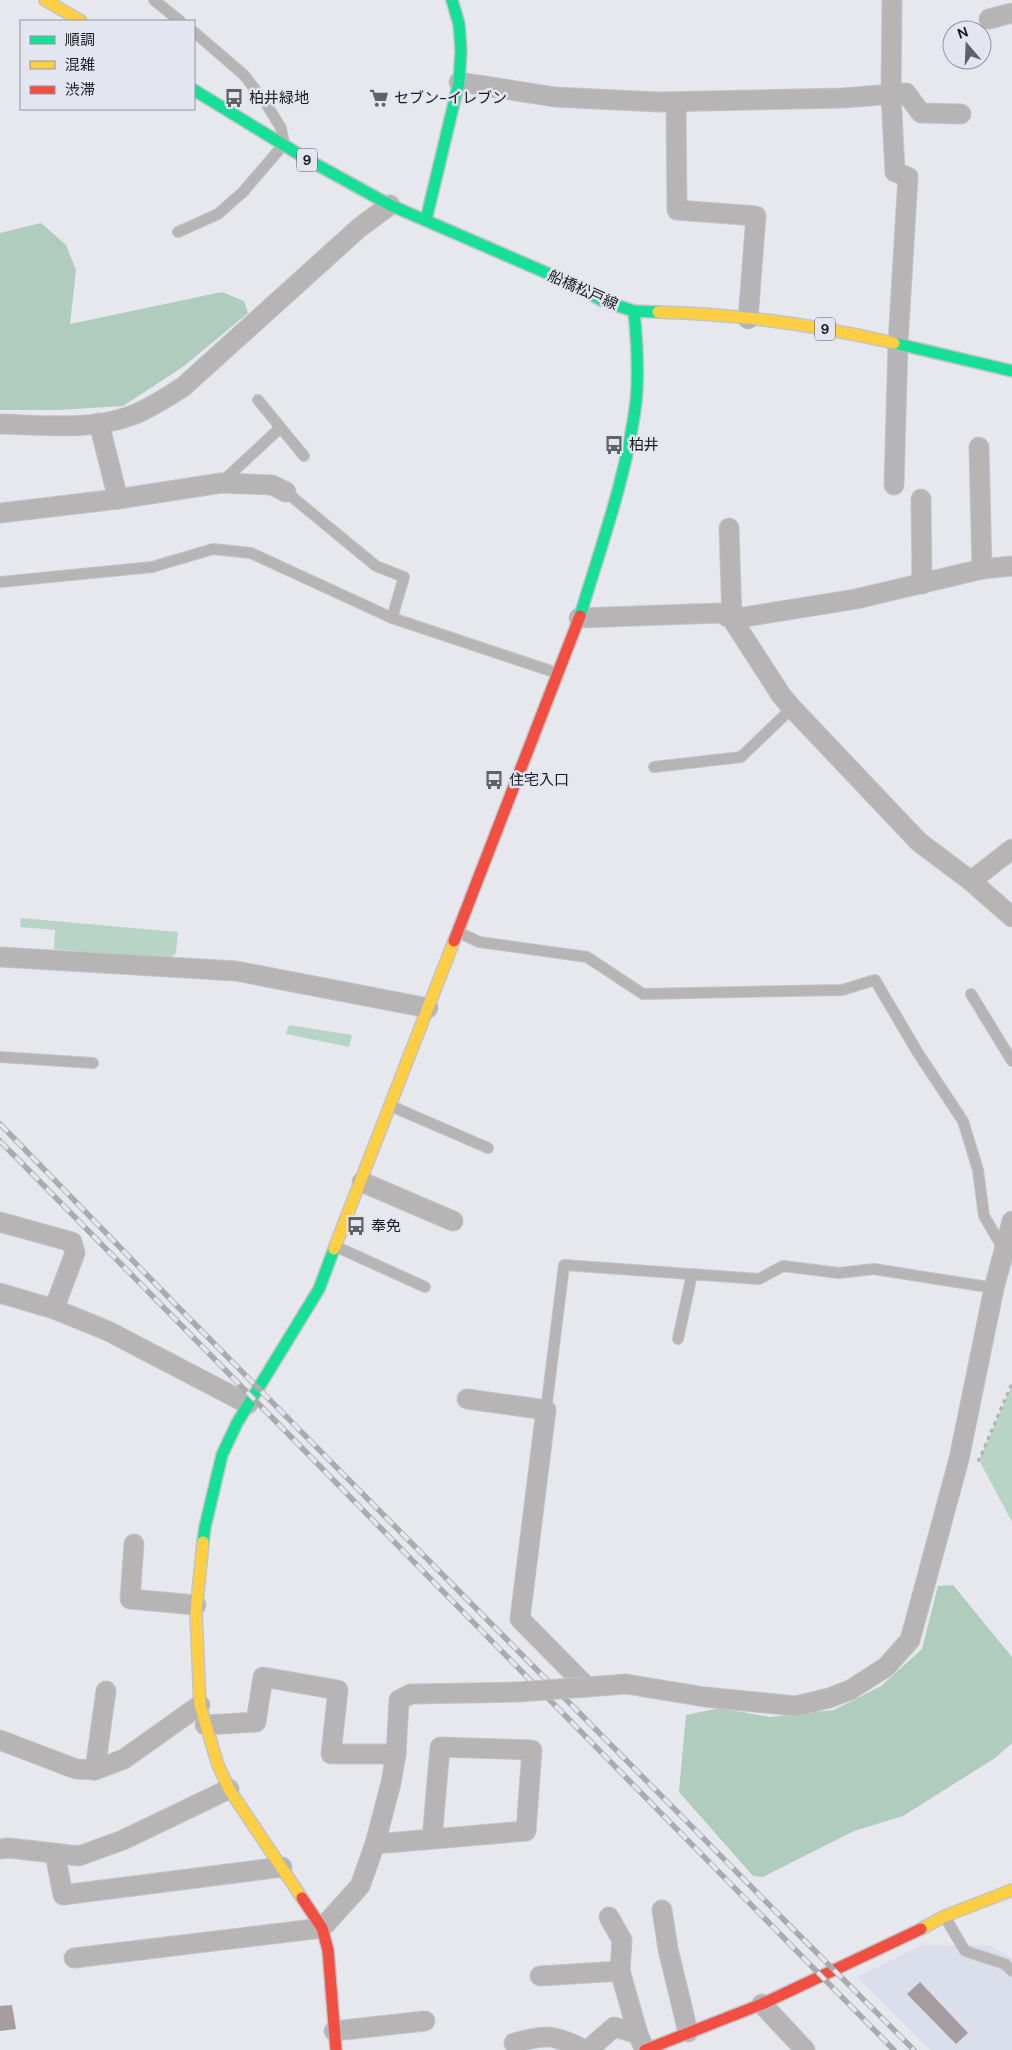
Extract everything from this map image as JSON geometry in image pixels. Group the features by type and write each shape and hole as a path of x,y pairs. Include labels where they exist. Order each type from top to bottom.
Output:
{"street":[{"path":"44,0 79,20"},
{"path":"426,220 459,82 462,50 459,24 452,0"},
{"path":"892,0 891,94 895,172 908,177 898,343 894,485"},
{"path":"989,19 1012,13"},
{"path":"459,82 555,96 676,102 843,98 906,94 921,113 961,114"},
{"name":"船橋松戸線","path":"195,91 310,161 390,205 570,283 603,301 634,311 694,313 837,330 1012,371"},
{"path":"676,102 677,210 756,216 748,319"},
{"path":"0,424 58,426 99,424 154,406 183,387 359,228 390,205"},
{"path":"425,2021 335,2041 328,1950 322,1928 229,1788 218,1765 205,1725 200,1705 196,1605 205,1527 222,1455 248,1404 319,1289 580,618 618,491 631,434 636,401 638,352 634,311"},
{"path":"99,424 118,498"},
{"path":"979,447 982,569"},
{"path":"0,513 221,483 272,485 286,492"},
{"path":"921,499 922,584"},
{"path":"729,528 732,619 780,696 919,842 970,881 1012,917"},
{"path":"580,618 720,613 732,619 856,599 982,569 1012,566"},
{"path":"970,881 1012,849"},
{"path":"0,957 236,970 428,1008"},
{"path":"362,1182 453,1221"},
{"path":"74,1958 322,1928 360,1886 375,1844 391,1782 396,1754 399,1700 411,1694 518,1692 626,1684 706,1697 796,1706 829,1698 850,1690 886,1667 910,1640 959,1459 994,1288 1012,1221"},
{"path":"0,1222 72,1242 75,1253 54,1309"},
{"path":"0,1293 54,1309 108,1331 248,1404"},
{"path":"467,1400 546,1410 520,1619 587,1687"},
{"path":"134,1544 130,1599 196,1605"},
{"path":"205,1725 256,1722 263,1676 338,1690 331,1754 396,1754"},
{"path":"95,1770 106,1691"},
{"path":"0,1740 76,1769 95,1770 124,1759 200,1705"},
{"path":"375,1844 526,1831 532,1750 440,1747 432,1839"},
{"path":"0,1849 9,1848 79,1856 123,1840 229,1788"},
{"path":"55,1854 63,1895 282,1867"},
{"path":"514,2043 539,2035 558,2037 587,2050 614,2027 643,2045 688,2032 762,2004 906,1937 945,1916 1008,1897"},
{"path":"662,1910 668,1949 688,2032"},
{"path":"609,1917 622,1940 620,1970 643,2045"},
{"path":"540,1976 620,1970"},
{"path":"762,2004 805,2050"}],"lane":[{"path":"154,0 179,20"},
{"path":"178,232 218,214 243,192 284,144 281,128 267,105 244,75 195,33"},
{"path":"258,400 304,456"},
{"path":"221,483 280,428"},
{"path":"286,492 376,566 404,577 392,618"},
{"path":"0,582 152,567 213,549 251,553 392,618 558,674"},
{"path":"654,767 741,757 792,708"},
{"path":"457,932 479,942 587,957 643,994 842,990 875,980 918,1053 963,1121 978,1170 984,1216 1004,1250"},
{"path":"971,994 1012,1061"},
{"path":"0,1057 93,1063"},
{"path":"390,1106 488,1148"},
{"path":"336,1247 425,1287"},
{"path":"546,1410 564,1265 759,1279 783,1266 838,1273 874,1269 994,1288"},
{"path":"678,1339 692,1274"},
{"path":"945,1916 965,1952 1005,1964 1012,1971"}],"path":[{"path":"959,1459 979,1460 1012,1383"}],"shaded area":[{"path":"922,1945 991,1946 1012,1958 1012,2050 930,2050 857,1977"}],"green space":[{"path":"41,223 66,245 76,270 70,324 222,292 244,301 248,313 184,366 123,406 58,410 0,410 0,233"},
{"path":"21,918 178,932 176,953 168,960 54,949 55,930 20,927"},
{"path":"289,1025 352,1035 349,1047 286,1034"},
{"path":"1012,1385 1012,1522 979,1460"},
{"path":"953,1585 1012,1657 1012,1743 995,1758 903,1816 854,1831 763,1877 753,1876 679,1792 686,1715 720,1708 770,1717 834,1710 881,1686 922,1649 938,1586"}],"building":[{"path":"920,1982 968,2033 956,2044 907,1994"},
{"path":"12,2005 16,2029 0,2031 0,2006"}],"railway":[{"path":"0,1124 178,1307 914,2050"},
{"path":"0,1141 894,2050"}],"traffic: fast":[{"path":"426,220 459,82 461,50 459,24 452,0"},
{"path":"195,91 310,161 390,205 570,283 603,301 634,311 658,312"},
{"path":"580,616 613,510 632,429 637,379 634,311"},
{"path":"894,343 1012,371"},
{"path":"203,1542 222,1455 237,1423 319,1289 334,1249"}],"traffic: slow":[{"path":"45,0 79,20"},
{"path":"658,312 747,318 836,331 894,343"},
{"path":"334,1249 454,941"},
{"path":"203,1542 196,1612 200,1705 218,1765 229,1789 302,1898"},
{"path":"921,1929 945,1916 1012,1890"}],"traffic: jam":[{"path":"454,941 580,616"},
{"path":"302,1898 322,1928 328,1950 336,2050"},
{"path":"645,2050 762,2004 921,1929"}],"place":[{"name":"柏井緑地","path":"234,98"},
{"name":"セブン-イレブン","path":"379,98"},
{"name":"柏井","path":"614,445"},
{"name":"住宅入口","path":"494,780"},
{"name":"奉免","path":"356,1226"}]}
